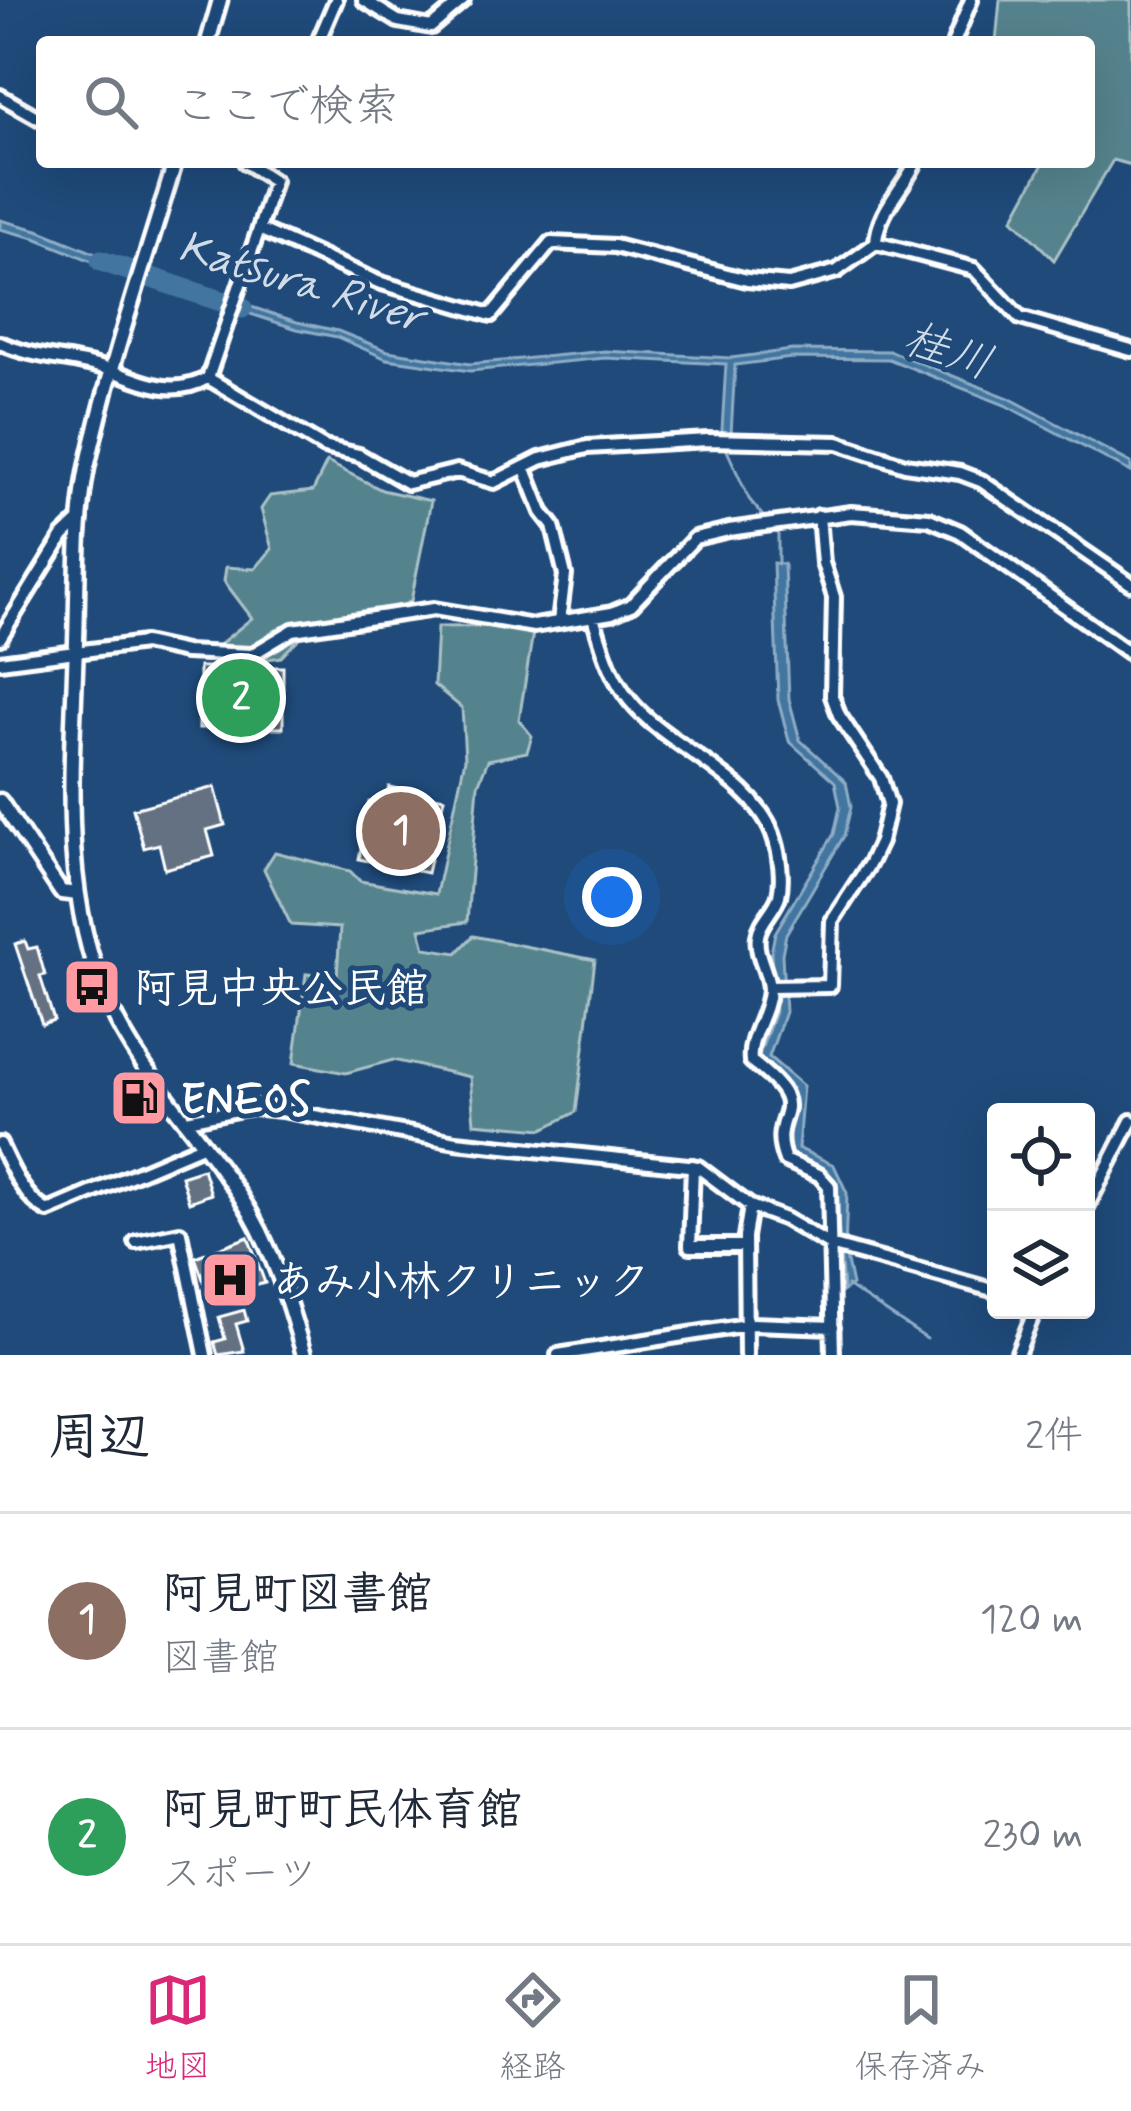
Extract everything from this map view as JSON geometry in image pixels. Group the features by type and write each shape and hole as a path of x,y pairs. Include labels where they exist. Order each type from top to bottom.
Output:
{"street":[{"path":"210,36 220,0"},
{"path":"321,36 336,0"},
{"path":"364,0 398,21 431,27 463,0"},
{"path":"956,36 971,0"},
{"path":"0,96 36,117"},
{"path":"173,168 86,472 73,797 78,894 108,1002 134,1048 205,1144 265,1240 304,1355"},
{"path":"0,343 30,356 113,371 160,388 193,386 208,378 274,181 253,168"},
{"path":"876,244 884,215 912,168"},
{"path":"259,229 378,282 491,315 550,243 615,246 747,280 789,284 838,271 876,244 974,268 1020,318 1131,350"},
{"path":"208,378 324,447 359,455 408,483 457,471 494,482 540,458 587,447 708,440 838,443 905,465 959,472 981,481 1131,584"},
{"path":"524,469 553,526 565,575 559,622"},
{"path":"0,662 144,643 184,652 251,655 293,630 434,609 534,626 559,622 631,605 695,538 819,516 892,514 929,519 960,532 1131,654"},
{"path":"769,987 830,986 832,921 870,863 889,804 881,778 838,715 832,696 834,597 823,563 819,516"},
{"path":"0,638 63,536 81,519"},
{"path":"593,616 605,657 631,703 713,765 774,835 779,897 759,929 757,946 769,987 750,1048 751,1061 786,1092 780,1147 785,1160 819,1175 829,1186 833,1355"},
{"path":"0,801 61,892 78,894"},
{"path":"187,1120 252,1108 281,1110 457,1142 693,1166 750,1205 830,1244 987,1288"},
{"path":"1095,1191 1131,1121"},
{"path":"0,1144 16,1177 39,1207 48,1211 205,1144"},
{"path":"693,1166 690,1246 745,1246"},
{"path":"746,1355 745,1246 750,1205"},
{"path":"136,1242 180,1233 205,1355"},
{"path":"1017,1355 1031,1319"},
{"path":"558,1355 633,1349 747,1326 833,1328"}],"green space":[{"path":"1000,0 1131,0 1131,165 1113,160 1054,260 1013,219 1041,168 1095,168 1095,36 997,36"},
{"path":"327,462 382,490 431,501 411,601 374,622 307,630 281,657 245,662 220,644 252,618 224,581 226,567 255,569 272,549 261,509 270,496 313,491"},
{"path":"534,626 519,720 532,736 527,752 488,760 478,785 467,922 420,929 425,948 457,953 473,936 595,960 576,1112 543,1129 474,1123 470,1077 393,1060 346,1073 294,1063 306,974 337,977 340,928 291,925 264,869 275,852 350,871 360,881 436,894 465,759 462,708 434,685 437,627"}],"water":[{"path":"0,220 38,230 128,267 126,275 0,229"},
{"path":"218,296 338,331 388,351 470,364 605,351 731,358 792,350 890,351 1009,398 1131,463 1131,472 1005,405 889,359 792,358 735,365 731,434 728,445 721,446 726,364 605,358 470,371 387,359 337,337 216,303"},
{"path":"773,563 784,564 789,699 800,740 846,782 851,807 844,836 786,934 782,954 785,1012 769,1057 803,1086 798,1148 834,1165 847,1193 845,1252 852,1285 843,1291 836,1193 823,1168 788,1152 792,1088 758,1058 775,1012 771,953 775,933 834,834 840,807 835,782 789,741 778,700"}],"building":[{"path":"199,667 283,667 283,728 199,728"},
{"path":"215,787 225,825 207,830 214,856 165,869 159,844 144,848 133,809"},
{"path":"389,787 444,798 427,873 359,859 369,802 384,803"},
{"path":"25,941 28,949 37,947 45,975 40,976 54,1020 42,1024 15,944"},
{"path":"203,1169 211,1194 189,1202 181,1176"},
{"path":"248,1237 265,1283 210,1299 195,1257"},
{"path":"244,1310 247,1321 236,1324 244,1351 218,1355 214,1342 225,1339 219,1317"}],"waterway":[{"name":"Katsura River","path":"101,261 242,308"},
{"path":"725,446 749,499 767,521"},
{"path":"773,528 778,535 778,564"},
{"path":"847,1286 927,1339"}],"place":[{"name":"阿見町町民体育館","path":"241,698"},
{"name":"阿見町図書館","path":"401,831"},
{"name":"阿見中央公民館","path":"92,987"},
{"name":"ENEOS","path":"139,1098"},
{"name":"あみ小林クリニック","path":"230,1280"}],"water label":[{"name":"桂川","path":"949,349"}]}
